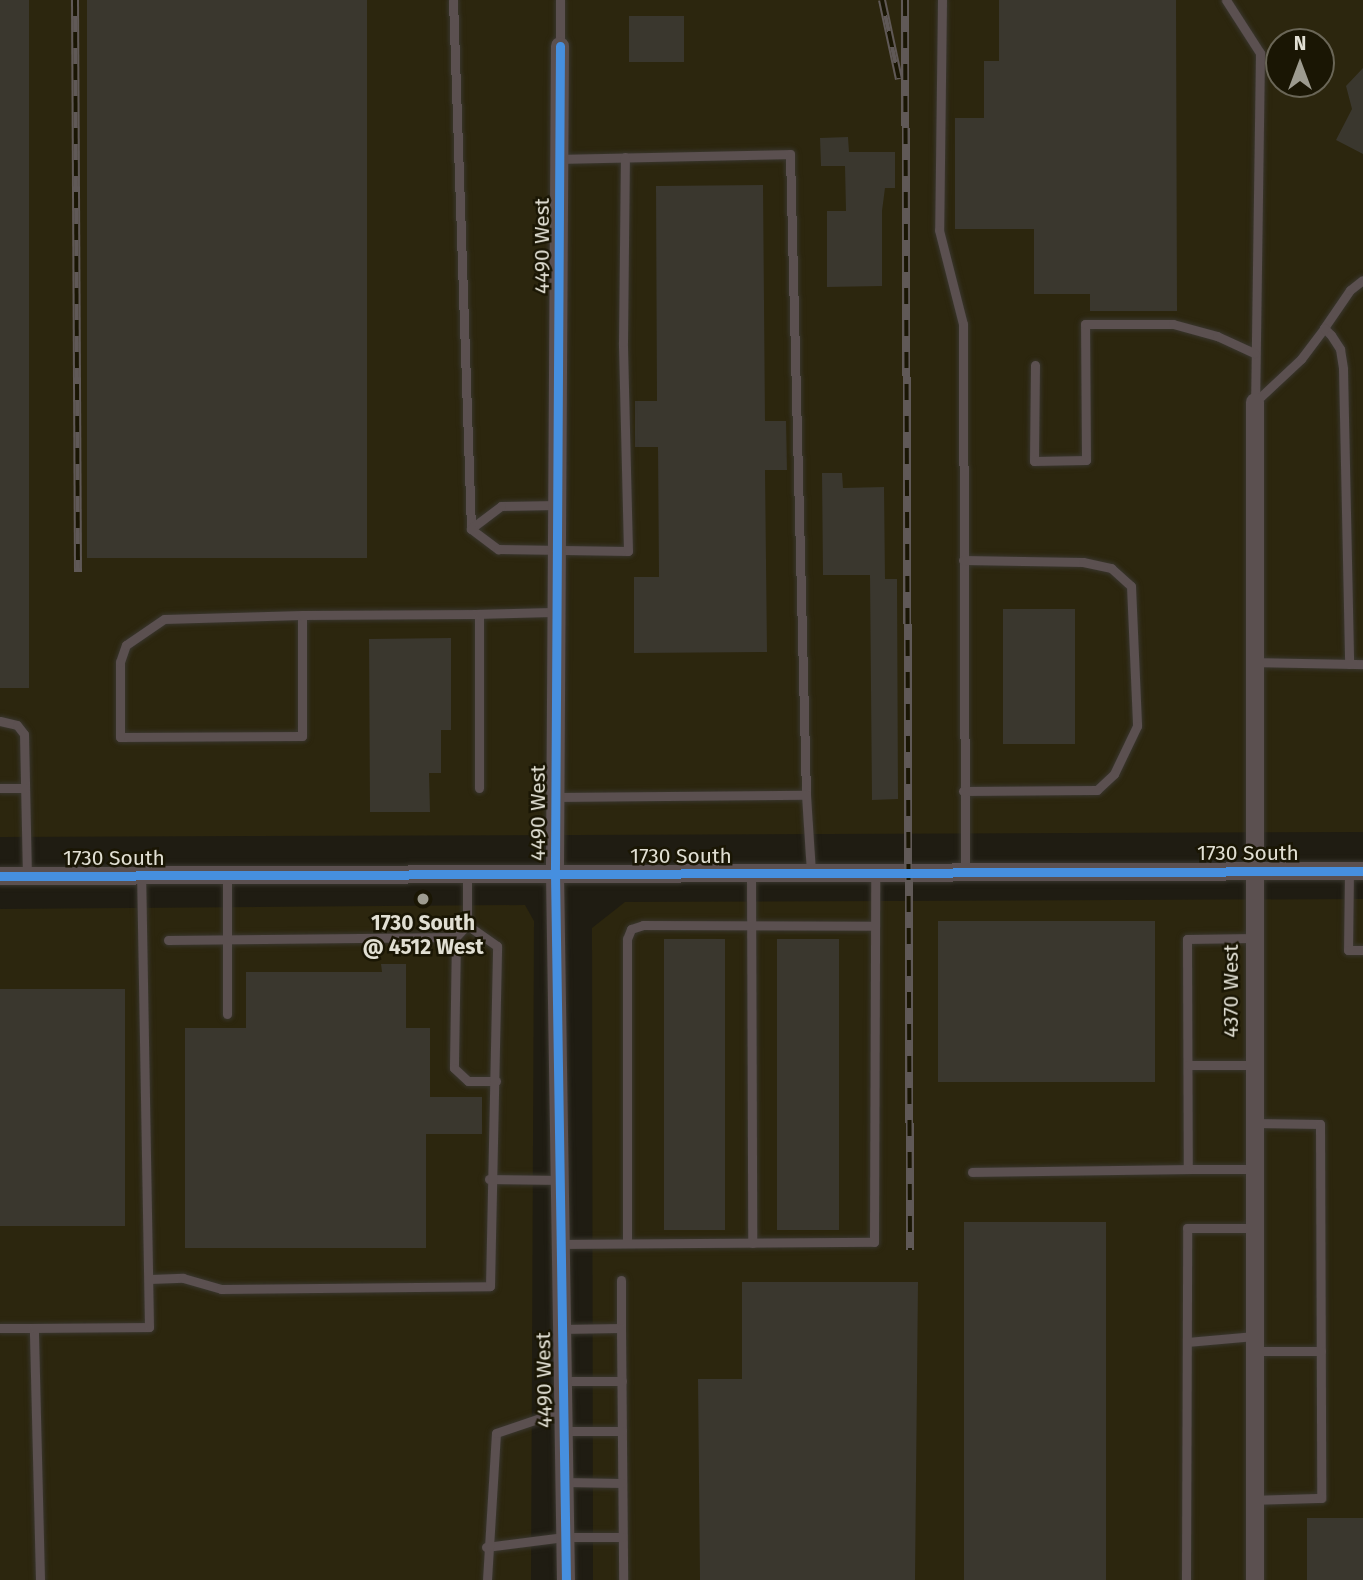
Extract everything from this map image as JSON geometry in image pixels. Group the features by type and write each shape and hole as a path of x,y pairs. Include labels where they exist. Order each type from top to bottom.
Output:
{"street":[{"name":"4490 West","path":"560,46 555,874 561,1411 566,1580"},
{"name":"4370 West","path":"1255,402 1255,1580"},
{"name":"1730 South","path":"0,876 1356,871"}],"lane":[{"path":"453,0 471,529"},
{"path":"560,0 560,46"},
{"path":"942,0 939,230 963,324 965,872"},
{"path":"1226,0 1260,53 1255,402"},
{"path":"560,159 790,154 810,873"},
{"path":"471,529 498,549 628,551 625,158"},
{"path":"1255,402 1301,359 1350,290 1363,280"},
{"path":"1035,365 1034,461 1086,460 1085,324 1173,324 1217,336 1254,353"},
{"path":"1324,328 1340,349 1343,369 1349,664"},
{"path":"471,529 500,506 557,505"},
{"path":"963,560 1083,562 1111,568 1131,586 1137,726 1114,774 1097,790 963,791"},
{"path":"302,615 302,736 120,737 122,653 126,645 164,619 302,615 556,612"},
{"path":"479,614 479,788"},
{"path":"1254,662 1363,664"},
{"path":"0,722 17,725 24,734 27,876"},
{"path":"0,788 25,788"},
{"path":"555,797 806,795"},
{"path":"1356,871 1348,950 1363,950"},
{"path":"751,873 752,1242"},
{"path":"560,1244 874,1242 875,873"},
{"path":"0,1328 149,1327 141,875"},
{"path":"226,1014 227,875"},
{"path":"467,875 467,925 456,937 454,1068 468,1081 496,1081"},
{"path":"150,1279 183,1278 221,1289 490,1286 489,1179 496,1081 497,946 467,925"},
{"path":"627,1243 628,933 643,925 876,926"},
{"path":"168,940 456,937"},
{"path":"1188,1169 1187,939 1253,938"},
{"path":"1188,1065 1254,1065"},
{"path":"1254,1123 1320,1124 1321,1351 1321,1498 1254,1500"},
{"path":"972,1172 1254,1169"},
{"path":"489,1179 559,1180"},
{"path":"1186,1580 1187,1228 1254,1228"},
{"path":"621,1280 623,1580"},
{"path":"34,1328 40,1580"},
{"path":"560,1329 621,1328"},
{"path":"1187,1342 1255,1343 1321,1351"},
{"path":"561,1381 622,1381"},
{"path":"487,1580 486,1547 496,1433 561,1411"},
{"path":"562,1431 622,1431"},
{"path":"563,1482 622,1483"},
{"path":"486,1547 565,1537 622,1537"}],"shaded area":[{"path":"0,0 1363,0 1363,832 0,837"},
{"path":"1363,899 1363,1580 593,1580 592,928 625,902"},
{"path":"525,905 534,921 531,1580 0,1580 0,909"}],"building":[{"path":"0,0 29,0 29,688 0,688"},
{"path":"87,0 367,0 367,558 87,558"},
{"path":"999,0 1176,0 1177,311 1090,311 1090,294 1034,294 1034,229 955,229 955,118 984,118 984,61 999,61"},
{"path":"629,16 684,16 684,62 629,62"},
{"path":"1363,68 1363,154 1336,140 1352,109 1346,86"},
{"path":"848,137 849,152 895,152 895,188 885,188 882,211 882,286 827,287 827,211 846,211 845,166 821,166 820,138"},
{"path":"763,185 765,421 786,421 787,470 765,470 767,652 634,653 634,577 659,577 658,447 635,447 635,401 657,401 656,186"},
{"path":"822,473 842,473 843,488 884,487 885,579 897,579 898,799 872,800 870,575 823,575"},
{"path":"1003,609 1075,609 1075,744 1003,744"},
{"path":"451,638 451,730 441,730 441,773 429,773 430,812 370,812 369,639"},
{"path":"938,921 1155,921 1155,1082 938,1082"},
{"path":"664,939 725,939 725,1230 664,1230"},
{"path":"777,939 839,939 839,1230 777,1230"},
{"path":"381,964 406,964 406,1028 430,1028 430,1097 482,1097 482,1134 426,1134 426,1248 185,1248 185,1028 246,1028 246,972 382,972"},
{"path":"0,989 125,989 125,1226 0,1226"},
{"path":"964,1222 1106,1222 1106,1580 964,1580"},
{"path":"742,1282 918,1282 915,1580 700,1580 698,1379 742,1379"},
{"path":"1307,1518 1363,1518 1363,1580 1307,1580"}],"railway":[{"path":"75,0 78,572"},
{"path":"882,0 899,79"},
{"path":"905,0 910,1250"}],"cycle path":[{"path":"560,46 555,874 566,1580"},
{"path":"0,876 1363,871"}],"place":[{"name":"1730 South @ 4512 West","path":"423,899"}]}
